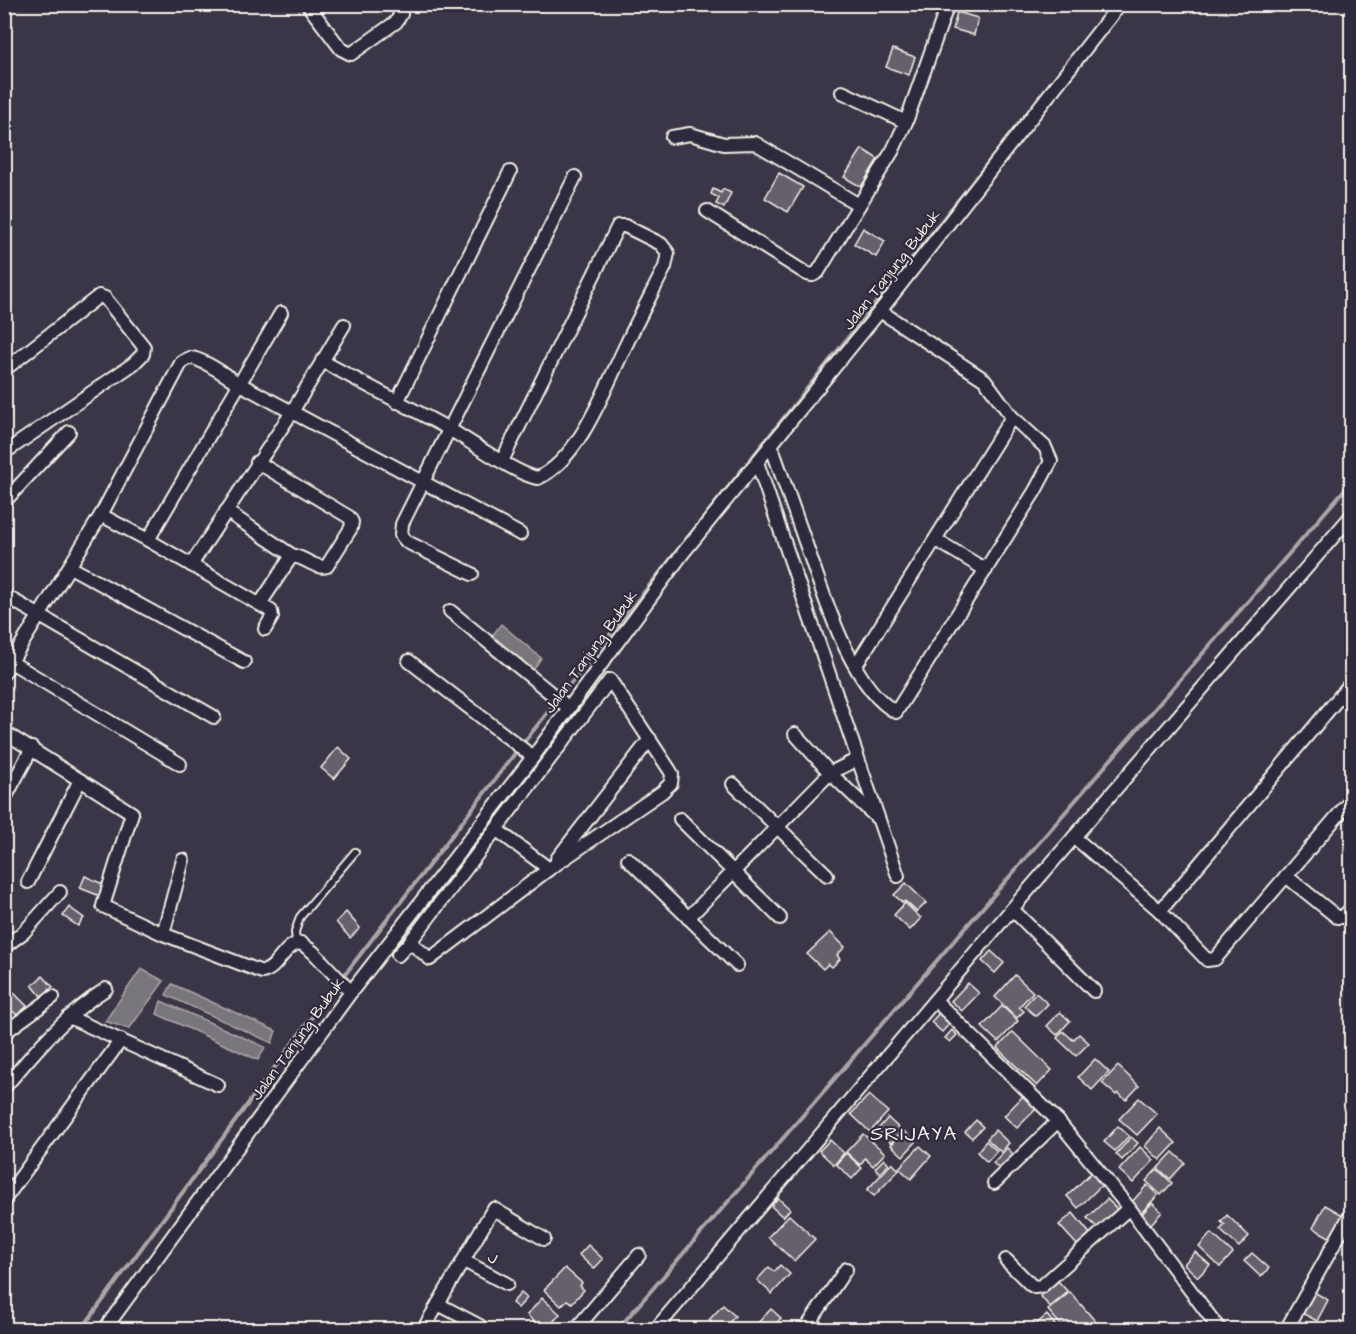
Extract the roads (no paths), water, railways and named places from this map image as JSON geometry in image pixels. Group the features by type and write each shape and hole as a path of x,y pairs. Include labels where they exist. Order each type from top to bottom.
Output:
{"street":[{"path":"307,4 341,49 351,54 400,18 401,14 395,4"},
{"path":"706,211 807,274 813,275 818,272 893,150 906,122 948,4"},
{"name":"Jalan Tanjung Bubuk","path":"104,1329 347,987 391,940 488,815 529,753 683,553 880,311 1120,4"},
{"path":"843,92 906,122"},
{"path":"672,137 690,134 724,144 755,143 859,205"},
{"path":"397,402 510,172"},
{"path":"472,574 407,542 401,535 402,524 575,177"},
{"path":"322,361 449,429 502,461 531,477 538,478 552,469 572,447 593,414 665,267 668,253 661,244 625,226 618,226 502,461"},
{"path":"4,370 99,296 105,298 144,347 143,354 133,364 4,453"},
{"path":"771,446 839,636 885,706 896,712 1052,461 1045,447 1012,417 994,390 975,371 880,311"},
{"path":"148,540 281,313"},
{"path":"191,565 292,412 344,325"},
{"path":"180,764 7,668 101,515 181,363 192,358 202,362 520,534"},
{"path":"856,665 1012,417"},
{"path":"4,502 69,432"},
{"path":"226,511 293,556 321,567 325,568 340,546 352,522 349,517 257,462"},
{"path":"758,462 898,876"},
{"path":"101,515 271,611 273,615 265,629"},
{"path":"655,1329 1012,909 1352,515"},
{"path":"936,540 986,570"},
{"path":"260,604 293,556"},
{"path":"70,567 244,662"},
{"path":"4,595 214,717"},
{"path":"450,611 566,705"},
{"path":"409,661 529,753"},
{"path":"391,940 404,949 430,959 549,869 668,787 672,774 610,680 404,949"},
{"path":"1160,911 1352,682"},
{"path":"4,732 132,813 103,906 163,934 262,972 270,969 292,944 307,946 347,987"},
{"path":"795,734 830,773 880,821"},
{"path":"549,869 650,739"},
{"path":"4,800 32,748"},
{"path":"688,918 830,773 858,759"},
{"path":"28,882 80,780"},
{"path":"733,784 827,876"},
{"path":"1074,837 1160,911 1211,961 1352,799"},
{"path":"488,815 549,869"},
{"path":"680,819 780,918"},
{"path":"163,934 183,860"},
{"path":"628,860 737,965"},
{"path":"1286,876 1337,917 1343,917 1352,908"},
{"path":"4,947 30,927 60,892"},
{"path":"1012,909 1094,991"},
{"path":"4,1088 69,1017 87,1001 106,989"},
{"path":"4,1033 53,997"},
{"path":"935,1000 1058,1121 1129,1208 1221,1329"},
{"path":"69,1017 218,1084"},
{"path":"4,1200 121,1040"},
{"path":"994,1183 1058,1121"},
{"path":"1006,1260 1031,1285 1042,1286 1129,1208"},
{"path":"423,1329 494,1209 544,1239"},
{"path":"1286,1329 1352,1212"},
{"path":"575,1329 639,1255"},
{"name":"J","path":"464,1261 507,1284"},
{"path":"805,1329 846,1269"},
{"path":"438,1304 480,1326"}],"lane":[{"path":"296,943 295,932 300,916 355,852"}],"waterway":[{"path":"81,1330 306,1025 516,752 996,153"},
{"path":"617,1330 1352,481"}],"district":[{"name":"SRIJAYA","path":"914,1133"}]}
